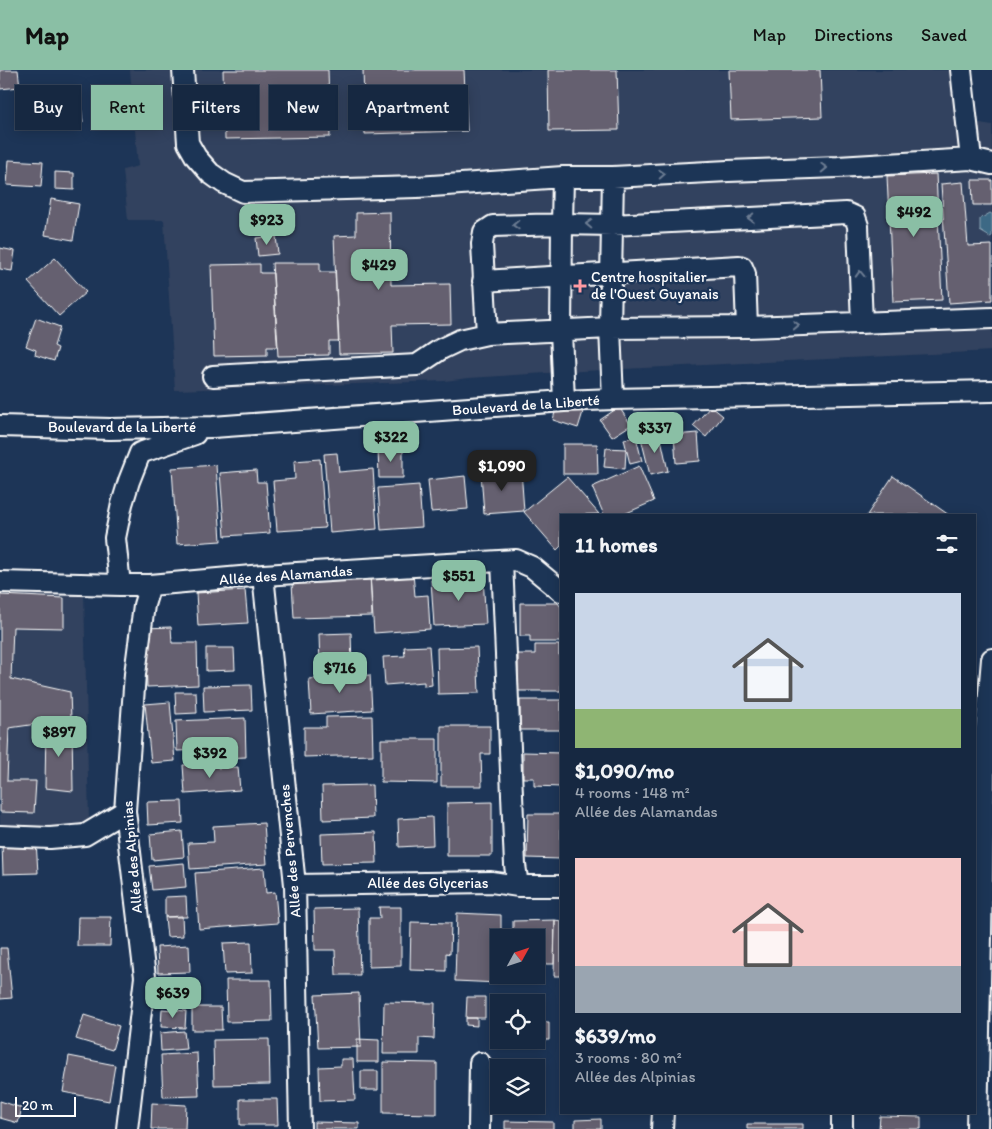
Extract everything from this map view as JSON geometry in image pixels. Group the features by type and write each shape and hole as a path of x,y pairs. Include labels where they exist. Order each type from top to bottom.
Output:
{"street":[{"path":"183,70 188,143 196,157 210,173 224,183 243,192 417,187 563,177 613,177 971,160 992,164"},
{"path":"961,70 971,160"},
{"path":"563,177 561,331 564,401"},
{"path":"613,177 610,273 613,399"},
{"path":"487,334 482,244 484,232 493,226 612,225 846,213 855,217 858,226 862,323"},
{"path":"484,281 739,266 744,270 745,274 747,327"},
{"path":"213,376 417,365 441,349 460,340 487,334 610,328 747,327 992,318"},
{"name":"Boulevard de la Liberté","path":"0,426 110,430 214,427 564,401 992,391"},
{"path":"120,586 115,538 122,504 140,453 214,427"},
{"name":"Allée des Alamandas","path":"0,582 120,586 150,585 263,575 516,560 538,572 560,590"},
{"path":"502,561 515,865 518,886"},
{"name":"Allée des Pervenches","path":"263,575 295,884 300,1129"},
{"name":"Allée des Alpinias","path":"127,1129 145,977 126,811 136,665 144,605 150,585"},
{"path":"977,1129 980,742 992,659"},
{"path":"0,836 50,838 85,835 126,811"},
{"name":"Allée des Glycerias","path":"295,884 491,882 518,886 560,886"},
{"path":"479,1129 480,1063"},
{"path":"662,1129 663,1114"},
{"path":"842,1114 842,1129"}],"shaded area":[{"name":"Centre hospitalier de l'Ouest Guyanais","path":"130,70 972,70 974,122 992,125 992,351 562,372 444,381 175,390 164,220 128,220 123,170 138,166 135,130 163,130 163,85 131,85"},
{"path":"990,213 992,214 992,236 990,237 980,231 980,219"},
{"path":"84,592 89,825 0,831 0,594 68,594"}],"building":[{"path":"0,70 18,70 20,85 15,85 15,88 0,89"},
{"path":"223,70 328,70 328,85 269,85 269,130 330,130 330,137 225,139 225,130 259,130 259,85 223,85"},
{"path":"363,70 464,70 465,85 363,85"},
{"path":"548,70 617,70 619,130 549,131"},
{"path":"729,70 820,70 822,117 731,120"},
{"path":"81,105 83,122 81,122"},
{"path":"365,130 467,131 365,134"},
{"path":"9,160 43,162 41,187 7,185"},
{"path":"55,172 74,173 74,190 55,189"},
{"path":"936,174 942,300 893,302 887,176"},
{"path":"972,180 992,180 992,205 973,205"},
{"path":"963,182 968,246 992,245 992,300 949,303 941,184"},
{"path":"51,199 79,204 73,240 45,235"},
{"path":"390,212 391,285 450,284 451,324 392,325 393,353 339,354 334,236 356,235 356,213"},
{"path":"276,236 278,254 258,256 256,238"},
{"path":"0,248 15,251 12,271 0,269"},
{"path":"55,258 86,292 59,316 28,282"},
{"path":"272,263 320,263 320,272 335,272 339,341 329,341 329,355 278,356"},
{"path":"260,264 260,273 273,273 278,347 267,347 267,355 214,356 211,265"},
{"path":"36,318 60,327 54,346 58,348 54,361 35,355 36,350 26,346"},
{"path":"557,404 583,412 578,428 553,420"},
{"path":"711,406 723,416 706,437 693,426"},
{"path":"619,407 631,425 612,437 600,420"},
{"path":"698,433 700,461 676,463 674,435"},
{"path":"660,434 668,471 650,475 641,438"},
{"path":"636,437 642,461 630,464 624,439"},
{"path":"563,444 597,444 598,474 563,474"},
{"path":"606,448 626,449 625,469 604,467"},
{"path":"378,449 403,449 403,478 379,478"},
{"path":"337,453 339,472 373,469 377,529 330,533 324,454"},
{"path":"320,459 325,528 277,531 273,481 295,479 294,461"},
{"path":"216,465 221,541 177,544 172,468"},
{"path":"639,466 654,501 624,514 604,514 592,487"},
{"path":"256,470 257,482 266,482 270,533 225,536 220,473"},
{"path":"521,470 524,511 484,514 481,473"},
{"path":"465,476 468,509 431,512 428,480"},
{"path":"893,476 948,514 868,514"},
{"path":"567,477 599,514 560,514 560,547 557,550 524,512"},
{"path":"419,485 422,527 381,530 378,488"},
{"path":"370,571 372,616 294,618 292,583 350,581 350,572"},
{"path":"413,573 415,596 428,595 430,629 374,633 370,576"},
{"path":"483,577 486,624 434,626 431,580"},
{"path":"245,590 248,623 198,626 196,593"},
{"path":"0,595 64,598 64,628 13,627 11,679 70,692 71,719 9,728 7,781 36,781 34,813 0,812"},
{"path":"520,603 558,603 560,606 560,642 530,642 530,636 520,636"},
{"path":"171,627 172,643 197,643 198,685 147,687 145,628"},
{"path":"351,633 352,666 320,667 319,634"},
{"path":"535,645 559,645 560,691 518,691 518,654 535,654"},
{"path":"429,646 432,685 424,686 424,682 385,685 383,657 405,656 404,647"},
{"path":"477,647 479,693 438,694 437,648"},
{"path":"206,648 234,648 235,670 206,671"},
{"path":"370,675 372,710 311,714 309,679"},
{"path":"251,685 252,710 204,712 203,686"},
{"path":"175,692 196,692 197,713 176,714"},
{"path":"520,700 560,700 560,730 520,730"},
{"path":"170,702 175,761 151,763 145,704"},
{"path":"372,716 373,755 304,757 304,727 326,727 326,717"},
{"path":"245,718 246,757 205,759 205,750 177,751 176,721"},
{"path":"46,724 72,726 73,791 45,788"},
{"path":"441,726 490,726 490,754 481,754 482,786 441,786"},
{"path":"381,739 437,739 437,783 381,782"},
{"path":"523,752 560,753 560,787 534,786 534,778 523,778"},
{"path":"218,763 218,768 238,767 240,790 185,794 183,765"},
{"path":"372,785 373,818 323,820 322,786"},
{"path":"182,801 183,823 148,825 147,802"},
{"path":"492,802 492,856 447,856 447,803"},
{"path":"528,814 560,814 560,859 527,858"},
{"path":"432,817 433,845 399,847 398,819"},
{"path":"264,823 267,864 190,869 188,843 214,842 213,826"},
{"path":"182,831 184,857 152,860 150,834"},
{"path":"376,832 377,863 322,864 321,834"},
{"path":"36,841 38,873 3,874 2,843"},
{"path":"184,863 186,887 152,890 149,866"},
{"path":"264,868 266,893 275,892 278,923 199,929 195,873"},
{"path":"186,896 187,917 165,917 165,897"},
{"path":"379,907 401,907 401,966 369,967 369,918 380,918"},
{"path":"358,908 360,975 336,975 335,950 315,950 314,909"},
{"path":"457,913 501,915 501,929 490,929 490,983 455,981"},
{"path":"182,916 183,936 167,937 165,917"},
{"path":"78,917 111,917 110,946 77,946"},
{"path":"555,920 554,964 545,964 545,929 513,929 513,921"},
{"path":"555,920 560,921 560,976 554,976"},
{"path":"411,922 451,923 450,954 446,953 446,971 410,970"},
{"path":"251,942 252,973 225,974 223,943"},
{"path":"189,945 190,972 158,973 157,947"},
{"path":"0,948 7,948 12,998 0,999"},
{"path":"157,978 188,979 188,1006 156,1005"},
{"path":"226,980 271,980 272,1021 227,1022"},
{"path":"359,993 361,1047 318,1048 315,995"},
{"path":"467,997 485,997 485,1018 466,1018"},
{"path":"384,1002 435,1003 434,1039 419,1038 419,1054 383,1054"},
{"path":"192,1007 221,1007 222,1030 192,1030"},
{"path":"162,1009 186,1011 185,1028 161,1027"},
{"path":"84,1015 119,1026 112,1050 76,1039"},
{"path":"466,1018 477,1018 477,1026 466,1025"},
{"path":"545,1022 549,1022 549,1040 545,1040"},
{"path":"184,1031 186,1049 161,1051 160,1033"},
{"path":"269,1039 270,1084 214,1085 213,1040"},
{"path":"357,1039 379,1040 379,1062 357,1062"},
{"path":"197,1053 199,1096 163,1097 161,1055"},
{"path":"69,1056 115,1065 109,1101 63,1092"},
{"path":"341,1059 353,1059 355,1100 320,1101 319,1067 341,1066"},
{"path":"383,1062 437,1063 437,1114 383,1113"},
{"path":"361,1071 378,1071 378,1090 361,1090"},
{"path":"240,1099 277,1099 278,1125 240,1125"},
{"path":"0,1101 22,1108 18,1123 0,1118"},
{"path":"152,1103 186,1105 185,1129 151,1129"},
{"path":"880,1116 921,1117 921,1129 879,1129"},
{"path":"601,1119 601,1129 575,1129 575,1120"},
{"path":"505,1121 553,1122 553,1129 505,1129"},
{"path":"314,1122 359,1123 359,1129 314,1129"},
{"path":"747,1124 803,1124 803,1129 747,1129"}],"place":[{"name":"Centre hospitalier de l'Ouest Guyanais","path":"580,286"}]}
